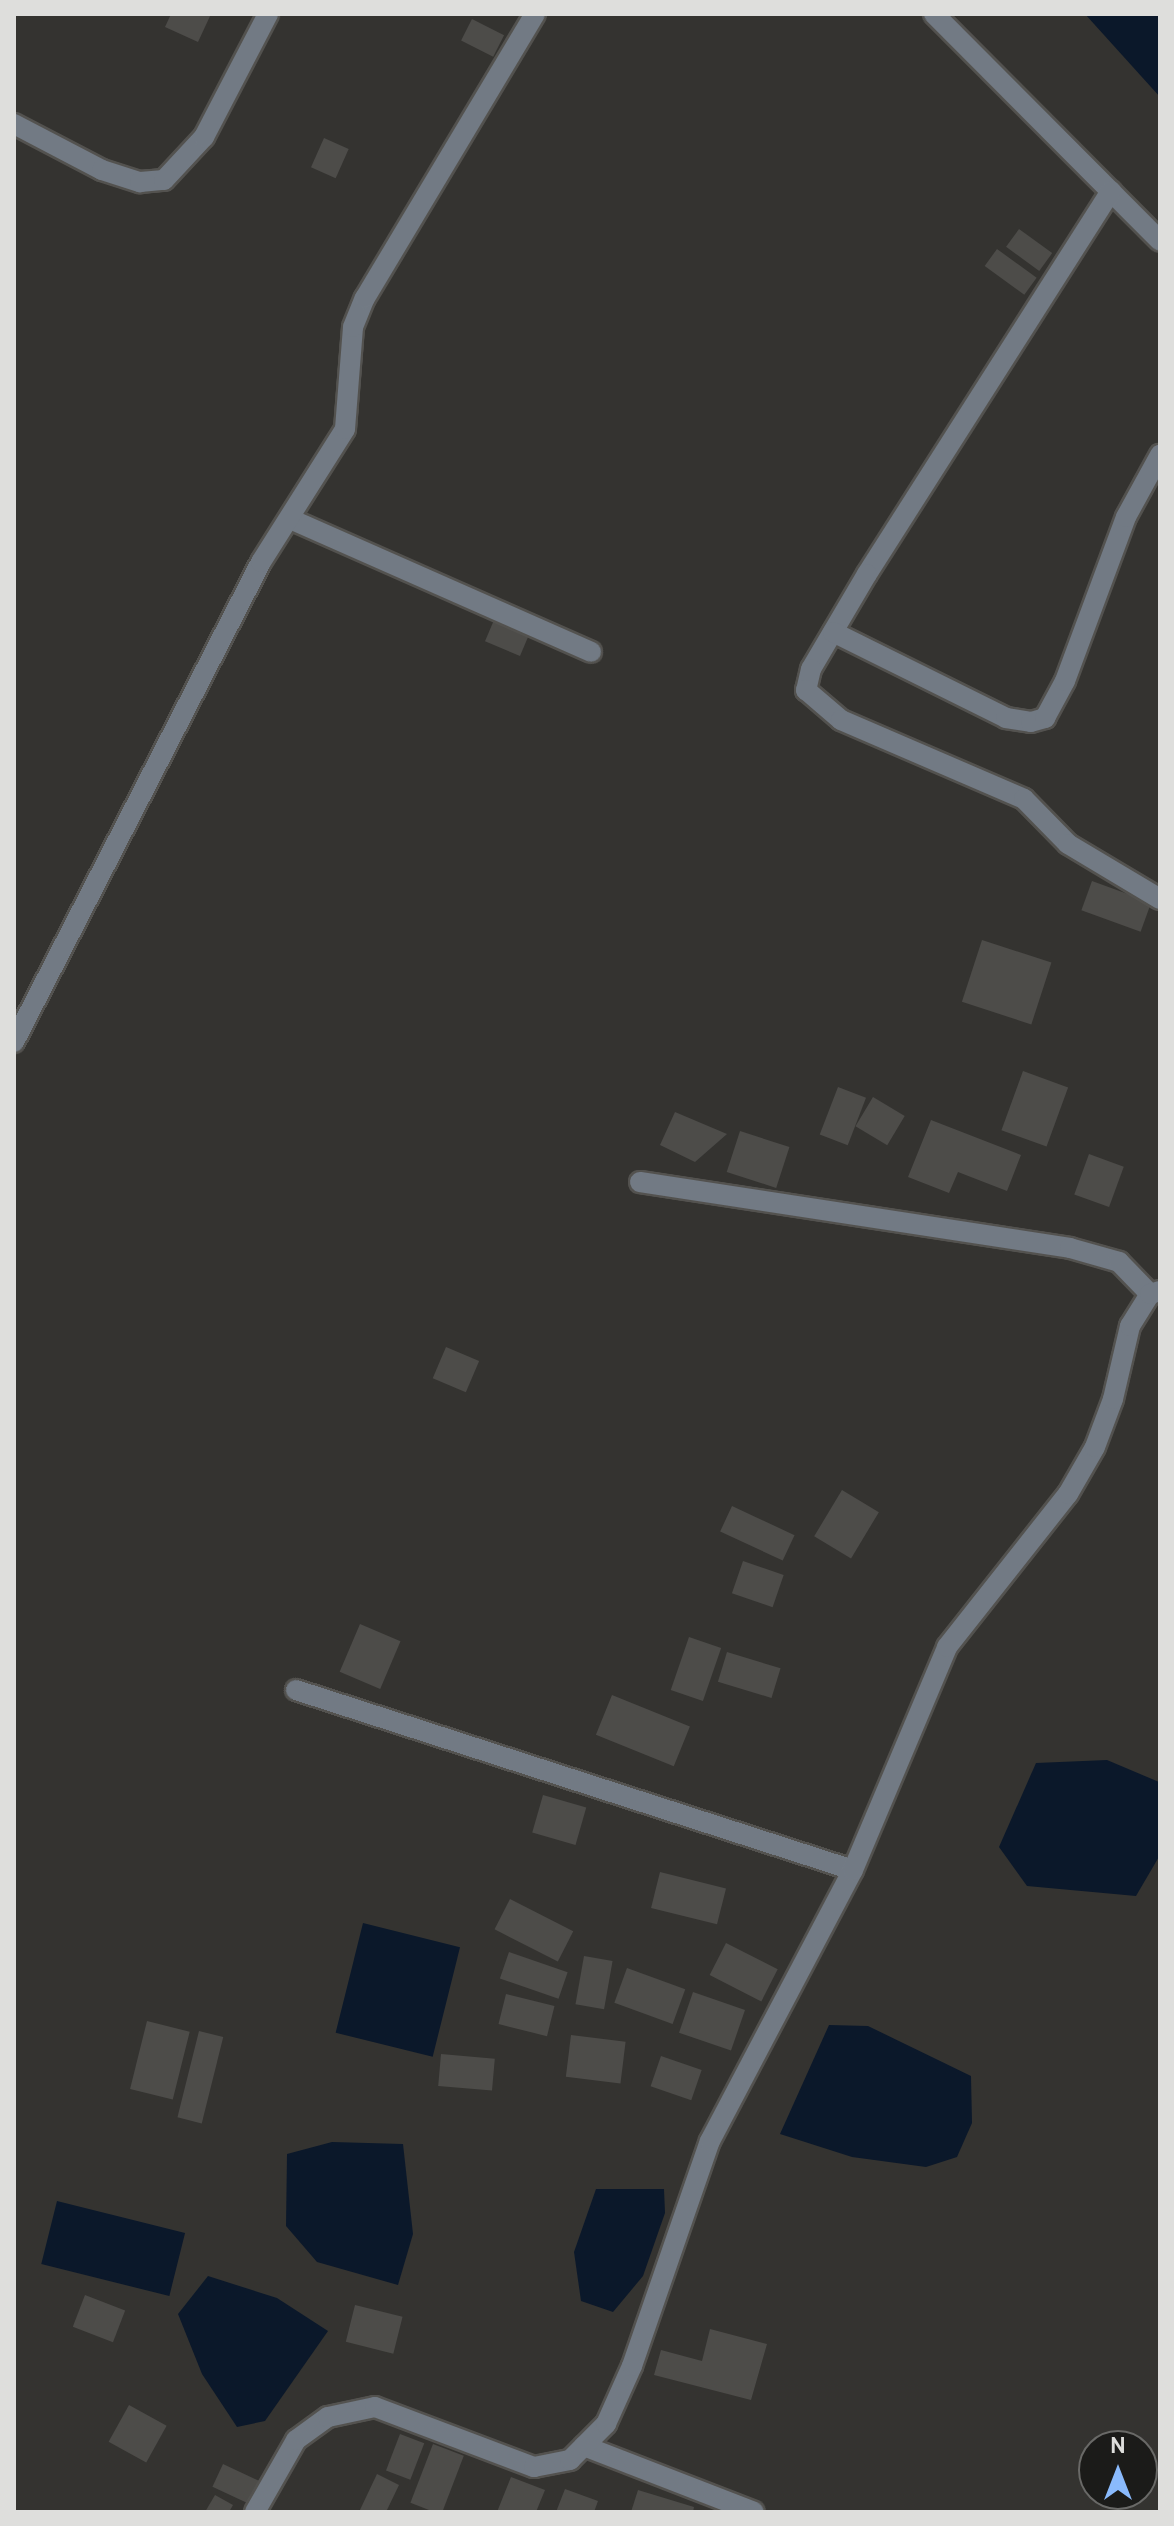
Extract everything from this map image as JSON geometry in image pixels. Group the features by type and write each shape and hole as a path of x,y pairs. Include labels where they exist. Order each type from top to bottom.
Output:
{"street":[{"path":"14,124 102,170 140,182 164,180 204,137 268,14"},
{"path":"14,1042 261,562 345,429 353,327 365,298 535,14"},
{"path":"934,14 1160,241"},
{"path":"1111,191 833,632 806,690 817,704 841,720 1024,799 1068,844 1160,899"},
{"path":"833,632 1006,718 1031,722 1045,718 1065,681 1126,517 1160,455"},
{"path":"290,519 591,652"},
{"path":"255,2512 296,2440 328,2417 375,2407 534,2467 570,2460 606,2424 632,2366 710,2141 853,1870 947,1647 1068,1494 1095,1447 1130,1326 1155,1292 1119,1262 1070,1248 640,1182"},
{"path":"296,1690 853,1870"},
{"path":"584,2446 754,2512"}],"water":[{"path":"1085,14 1160,14 1160,97"},
{"path":"1107,1760 1159,1782 1160,1855 1136,1896 1027,1886 999,1847 1036,1763"},
{"path":"363,1923 460,1947 433,2057 336,2033"},
{"path":"829,2025 868,2026 971,2076 972,2123 957,2157 926,2167 852,2157 780,2134"},
{"path":"332,2142 403,2144 413,2234 398,2285 317,2262 286,2226 287,2154"},
{"path":"596,2189 664,2189 665,2213 643,2276 613,2312 581,2301 574,2252"},
{"path":"57,2201 185,2233 169,2296 41,2264"},
{"path":"208,2276 277,2298 328,2331 265,2421 237,2427 202,2374 178,2314"}],"building":[{"path":"171,14 211,14 198,42 165,27"},
{"path":"472,19 504,35 493,57 461,40"},
{"path":"324,138 349,149 336,178 311,167"},
{"path":"1019,229 1052,253 1039,271 1006,247"},
{"path":"997,249 1037,278 1024,295 985,266"},
{"path":"494,620 529,635 520,656 485,641"},
{"path":"1092,881 1151,903 1141,932 1081,910"},
{"path":"982,940 1051,963 1031,1024 962,1002"},
{"path":"1023,1071 1068,1087 1047,1147 1001,1130"},
{"path":"838,1087 866,1098 848,1145 820,1135"},
{"path":"873,1097 905,1116 887,1145 855,1126"},
{"path":"675,1112 727,1134 695,1162 660,1145"},
{"path":"931,1120 1021,1155 1007,1191 958,1172 949,1193 908,1177"},
{"path":"740,1131 789,1147 776,1188 727,1172"},
{"path":"1089,1154 1124,1167 1109,1207 1074,1194"},
{"path":"446,1347 479,1361 466,1392 433,1378"},
{"path":"842,1490 879,1512 851,1558 814,1536"},
{"path":"732,1506 795,1535 783,1561 720,1531"},
{"path":"743,1561 784,1575 773,1607 732,1593"},
{"path":"360,1624 401,1641 380,1689 340,1672"},
{"path":"689,1637 721,1648 703,1701 671,1690"},
{"path":"727,1652 781,1668 771,1698 718,1682"},
{"path":"612,1695 690,1726 674,1766 596,1735"},
{"path":"543,1795 586,1807 576,1845 532,1832"},
{"path":"660,1872 726,1888 717,1924 651,1908"},
{"path":"510,1899 573,1931 558,1962 495,1929"},
{"path":"726,1943 778,1969 761,2001 710,1975"},
{"path":"509,1952 568,1972 559,1999 500,1978"},
{"path":"584,1956 613,1961 604,2009 575,2004"},
{"path":"627,1968 685,1989 673,2024 614,2003"},
{"path":"693,1992 745,2010 731,2051 679,2033"},
{"path":"506,1994 555,2006 547,2036 499,2024"},
{"path":"147,2021 190,2032 173,2100 130,2089"},
{"path":"199,2031 223,2037 202,2123 177,2117"},
{"path":"571,2035 626,2042 620,2083 566,2077"},
{"path":"441,2054 495,2059 492,2091 438,2086"},
{"path":"661,2056 702,2070 691,2100 651,2086"},
{"path":"85,2295 125,2310 113,2342 73,2327"},
{"path":"355,2305 403,2317 393,2354 346,2342"},
{"path":"710,2329 767,2344 751,2400 654,2375 661,2350 702,2361"},
{"path":"129,2405 167,2426 146,2463 109,2442"},
{"path":"400,2434 424,2443 410,2480 386,2470"},
{"path":"433,2444 464,2456 442,2512 410,2503"},
{"path":"223,2464 261,2482 250,2504 212,2487"},
{"path":"377,2474 399,2485 386,2512 359,2512"},
{"path":"511,2477 545,2490 536,2512 497,2512"},
{"path":"565,2489 598,2501 594,2512 556,2512"},
{"path":"638,2490 694,2507 693,2512 631,2512"},
{"path":"215,2495 233,2505 229,2512 205,2512"}]}
